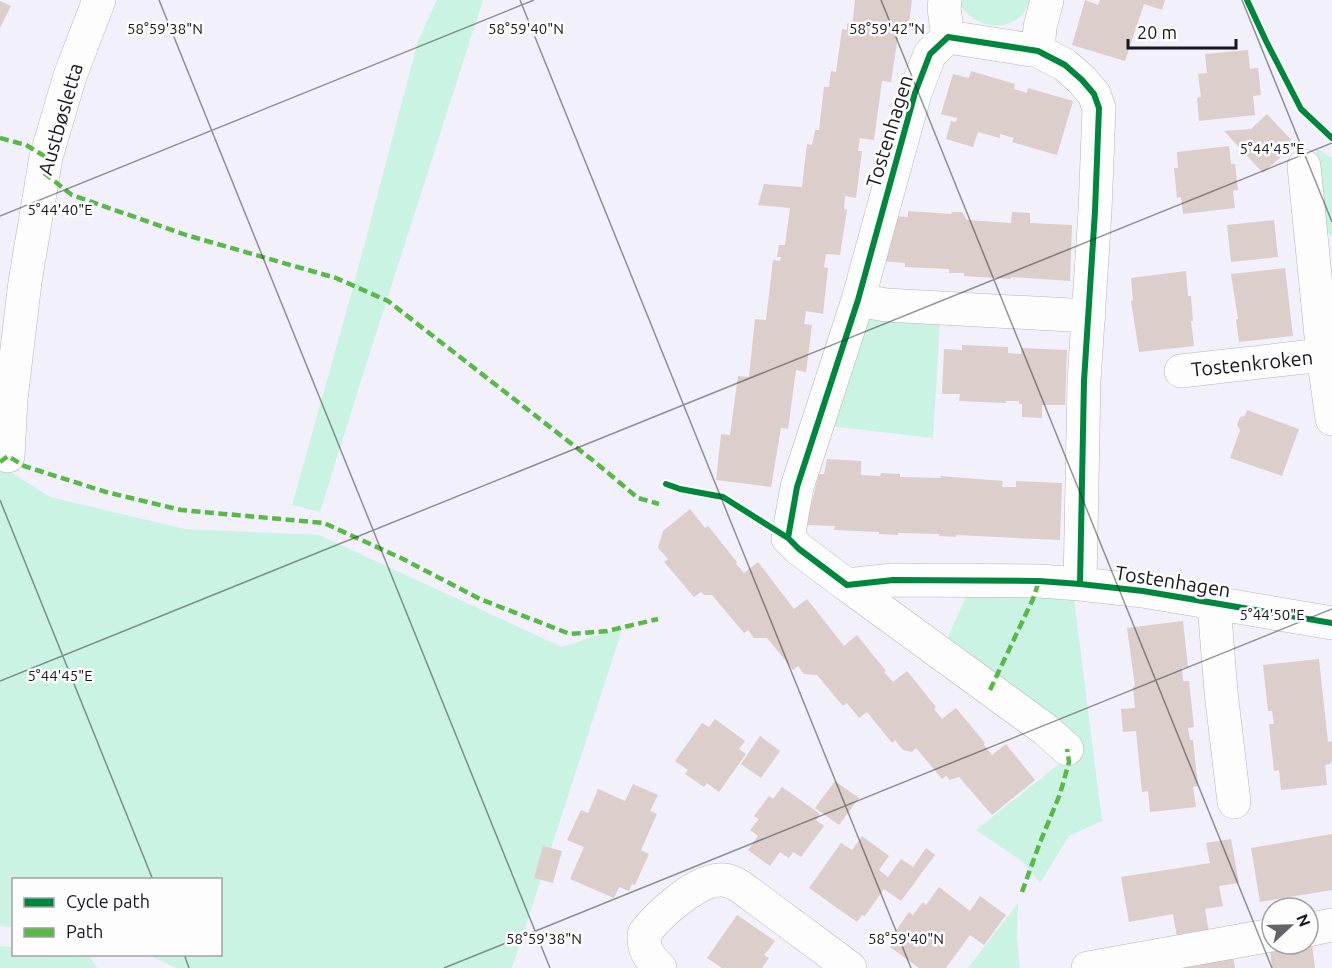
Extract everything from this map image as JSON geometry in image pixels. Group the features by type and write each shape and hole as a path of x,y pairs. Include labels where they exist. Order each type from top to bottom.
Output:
{"street":[{"name":"Austbøsletta","path":"8,456 11,399 25,282 46,157 70,76 99,0"},
{"path":"945,0 948,37 1038,51 1065,65 1082,80 1094,93 1099,108 1082,446 1080,584"},
{"path":"1038,51 1040,27 1047,0"},
{"name":"Tostenhagen","path":"948,37 930,54 915,93 858,300 797,487 788,538 812,560 1037,723 1067,749"},
{"name":"Tostenkroken","path":"1304,166 1323,355 1332,419"},
{"path":"858,300 886,305 1089,316"},
{"name":"Tostenkroken","path":"1181,370 1323,355"},
{"name":"Tostenhagen","path":"847,585 893,580 1039,581 1080,584 1143,591 1332,623"},
{"name":"Tostenhagen","path":"1214,604 1221,692 1234,802"},
{"path":"660,968 645,951 644,934 674,904 705,883 720,880 732,881 741,887 850,968"},
{"path":"1088,968 1260,937"}],"green space":[{"path":"437,0 483,0 320,512 292,505 354,284 418,41"},
{"path":"958,0 1030,0 1025,11 1013,22 994,25 976,20 962,8"},
{"path":"1316,148 1332,158 1332,237 1324,228"},
{"path":"864,318 940,320 933,438 829,426"},
{"path":"0,458 9,471 50,497 185,529 319,535 562,647 623,627 512,968 176,968 151,956 222,956 222,878 12,878 12,927 0,926"},
{"path":"969,590 1074,599 1102,821 1069,836 1040,883 1023,862 976,830 1059,764 1072,746 1072,731 948,637"},
{"path":"1018,903 1017,938 1020,968 968,968"},
{"path":"0,946 12,947 12,956 86,956 90,957 97,968 0,968"}],"building":[{"path":"855,0 912,0 909,24 900,23 891,82 882,81 874,140 860,138 858,151 862,151 856,198 845,196 844,209 847,210 840,255 826,254 824,267 828,268 823,314 806,311 804,324 812,325 806,372 796,370 788,429 781,428 771,487 716,480 721,434 730,435 738,376 749,377 755,319 766,320 773,260 780,261 781,257 777,257 779,245 785,245 790,208 758,205 764,184 802,187 807,144 812,145 815,130 819,130 824,87 829,87 831,71 836,72 842,29 847,30 847,24 853,20"},
{"path":"1085,0 1098,5 1100,0 1165,0 1162,10 1144,4 1125,61 1072,45"},
{"path":"0,1 11,6 0,28"},
{"path":"1248,50 1250,69 1258,68 1261,95 1253,96 1255,115 1199,121 1197,98 1201,97 1198,74 1207,73 1205,54"},
{"path":"971,71 1015,84 1014,89 1027,93 1028,88 1073,101 1057,155 1012,142 1014,138 1000,134 1000,138 978,132 973,147 946,139 951,121 956,122 957,118 941,114 953,74 969,78"},
{"path":"1267,114 1295,144 1263,173 1224,131 1251,129"},
{"path":"1229,146 1231,164 1235,164 1238,190 1233,191 1235,208 1183,214 1181,197 1177,198 1174,168 1178,168 1177,152"},
{"path":"908,211 951,214 962,212 967,220 1011,223 1012,212 1030,213 1030,223 1072,225 1070,281 964,276 964,273 949,273 949,269 905,267 905,263 882,261 894,216 908,217"},
{"path":"1274,220 1278,257 1231,262 1227,225"},
{"path":"1285,268 1293,336 1239,342 1231,274"},
{"path":"1186,271 1188,296 1191,296 1194,346 1139,352 1131,301 1133,300 1131,278"},
{"path":"962,345 1008,347 1008,353 1021,354 1021,348 1067,350 1065,405 1042,405 1042,418 1022,417 1022,404 1019,404 1019,401 1006,401 1006,403 959,401 960,394 942,394 944,349 962,350"},
{"path":"1247,410 1299,429 1282,476 1230,458 1240,430 1237,425 1240,417 1245,416"},
{"path":"827,459 861,461 861,475 880,476 881,473 900,474 900,477 941,478 940,476 1003,481 1002,487 1016,487 1016,481 1062,483 1060,540 956,535 956,537 939,536 939,534 879,534 879,532 834,530 835,526 806,525 819,474 824,474"},
{"path":"690,509 705,528 708,526 744,573 758,562 794,609 807,599 844,646 857,635 893,682 907,671 936,707 934,709 942,719 956,708 992,755 1006,744 1035,780 992,815 959,777 950,780 946,776 942,779 916,748 912,752 903,750 895,740 892,743 867,712 859,718 847,703 843,706 817,675 804,674 798,666 793,670 767,638 754,638 748,630 744,633 712,595 704,595 701,592 694,597 664,562 668,559 658,548 663,531"},
{"path":"1183,621 1188,667 1182,668 1183,681 1189,681 1194,727 1188,728 1190,740 1193,740 1198,786 1193,787 1196,807 1150,812 1148,791 1142,792 1136,731 1123,732 1121,709 1135,708 1133,687 1135,686 1127,628"},
{"path":"1319,659 1328,742 1332,741 1332,761 1325,765 1327,785 1281,790 1279,770 1274,771 1269,724 1274,724 1272,711 1268,711 1263,665"},
{"path":"715,719 745,741 739,749 746,754 719,792 707,783 704,787 685,774 688,770 675,761 702,723 709,727"},
{"path":"760,736 780,751 761,778 741,764"},
{"path":"835,781 859,798 839,825 815,808"},
{"path":"633,784 658,795 650,811 657,814 641,850 649,854 635,885 632,884 629,891 619,887 614,898 570,879 584,847 567,840 581,810 588,813 598,789 625,801"},
{"path":"782,787 820,814 816,820 824,826 801,857 793,852 789,858 780,852 770,866 748,850 758,836 750,830 759,819 754,816 769,796 773,799"},
{"path":"1332,834 1332,890 1296,896 1260,896 1260,902 1251,848"},
{"path":"862,836 889,856 879,870 888,877 901,859 913,867 926,848 935,855 901,901 884,889 865,916 862,915 857,922 809,888 841,843 852,850"},
{"path":"1231,839 1239,883 1219,886 1223,906 1205,909 1209,932 1177,937 1173,914 1129,922 1121,877 1210,863 1206,843"},
{"path":"543,846 562,851 553,883 534,878"},
{"path":"939,887 970,911 980,896 1006,915 984,945 970,935 946,968 919,968 890,947 899,935 895,932 909,912 913,915 923,902 926,905"},
{"path":"737,915 775,941 764,955 769,958 762,968 722,968 707,958"},
{"path":"1271,956 1314,956 1315,968 1272,968"},
{"path":"1233,957 1235,968 1177,968"}],"marked path":[{"path":"0,138 26,145 46,157"},
{"path":"44,173 72,195 186,235 336,278 388,301 638,498 659,504"},
{"path":"0,462 8,456 24,466 106,492 181,510 324,523 401,558 480,599 570,634 607,631 658,619"},
{"path":"990,690 1033,599 1039,581"},
{"path":"1022,892 1060,794 1069,762 1067,749"}],"cycle path":[{"path":"1247,0 1301,109 1332,138"},
{"path":"788,538 797,487 858,300 915,93 930,54 948,37 1038,51 1065,65 1082,80 1094,94 1099,108 1084,381 1080,584"},
{"path":"666,484 723,497 788,538 847,585 893,580 1039,581 1080,584 1143,591 1332,623"}]}
